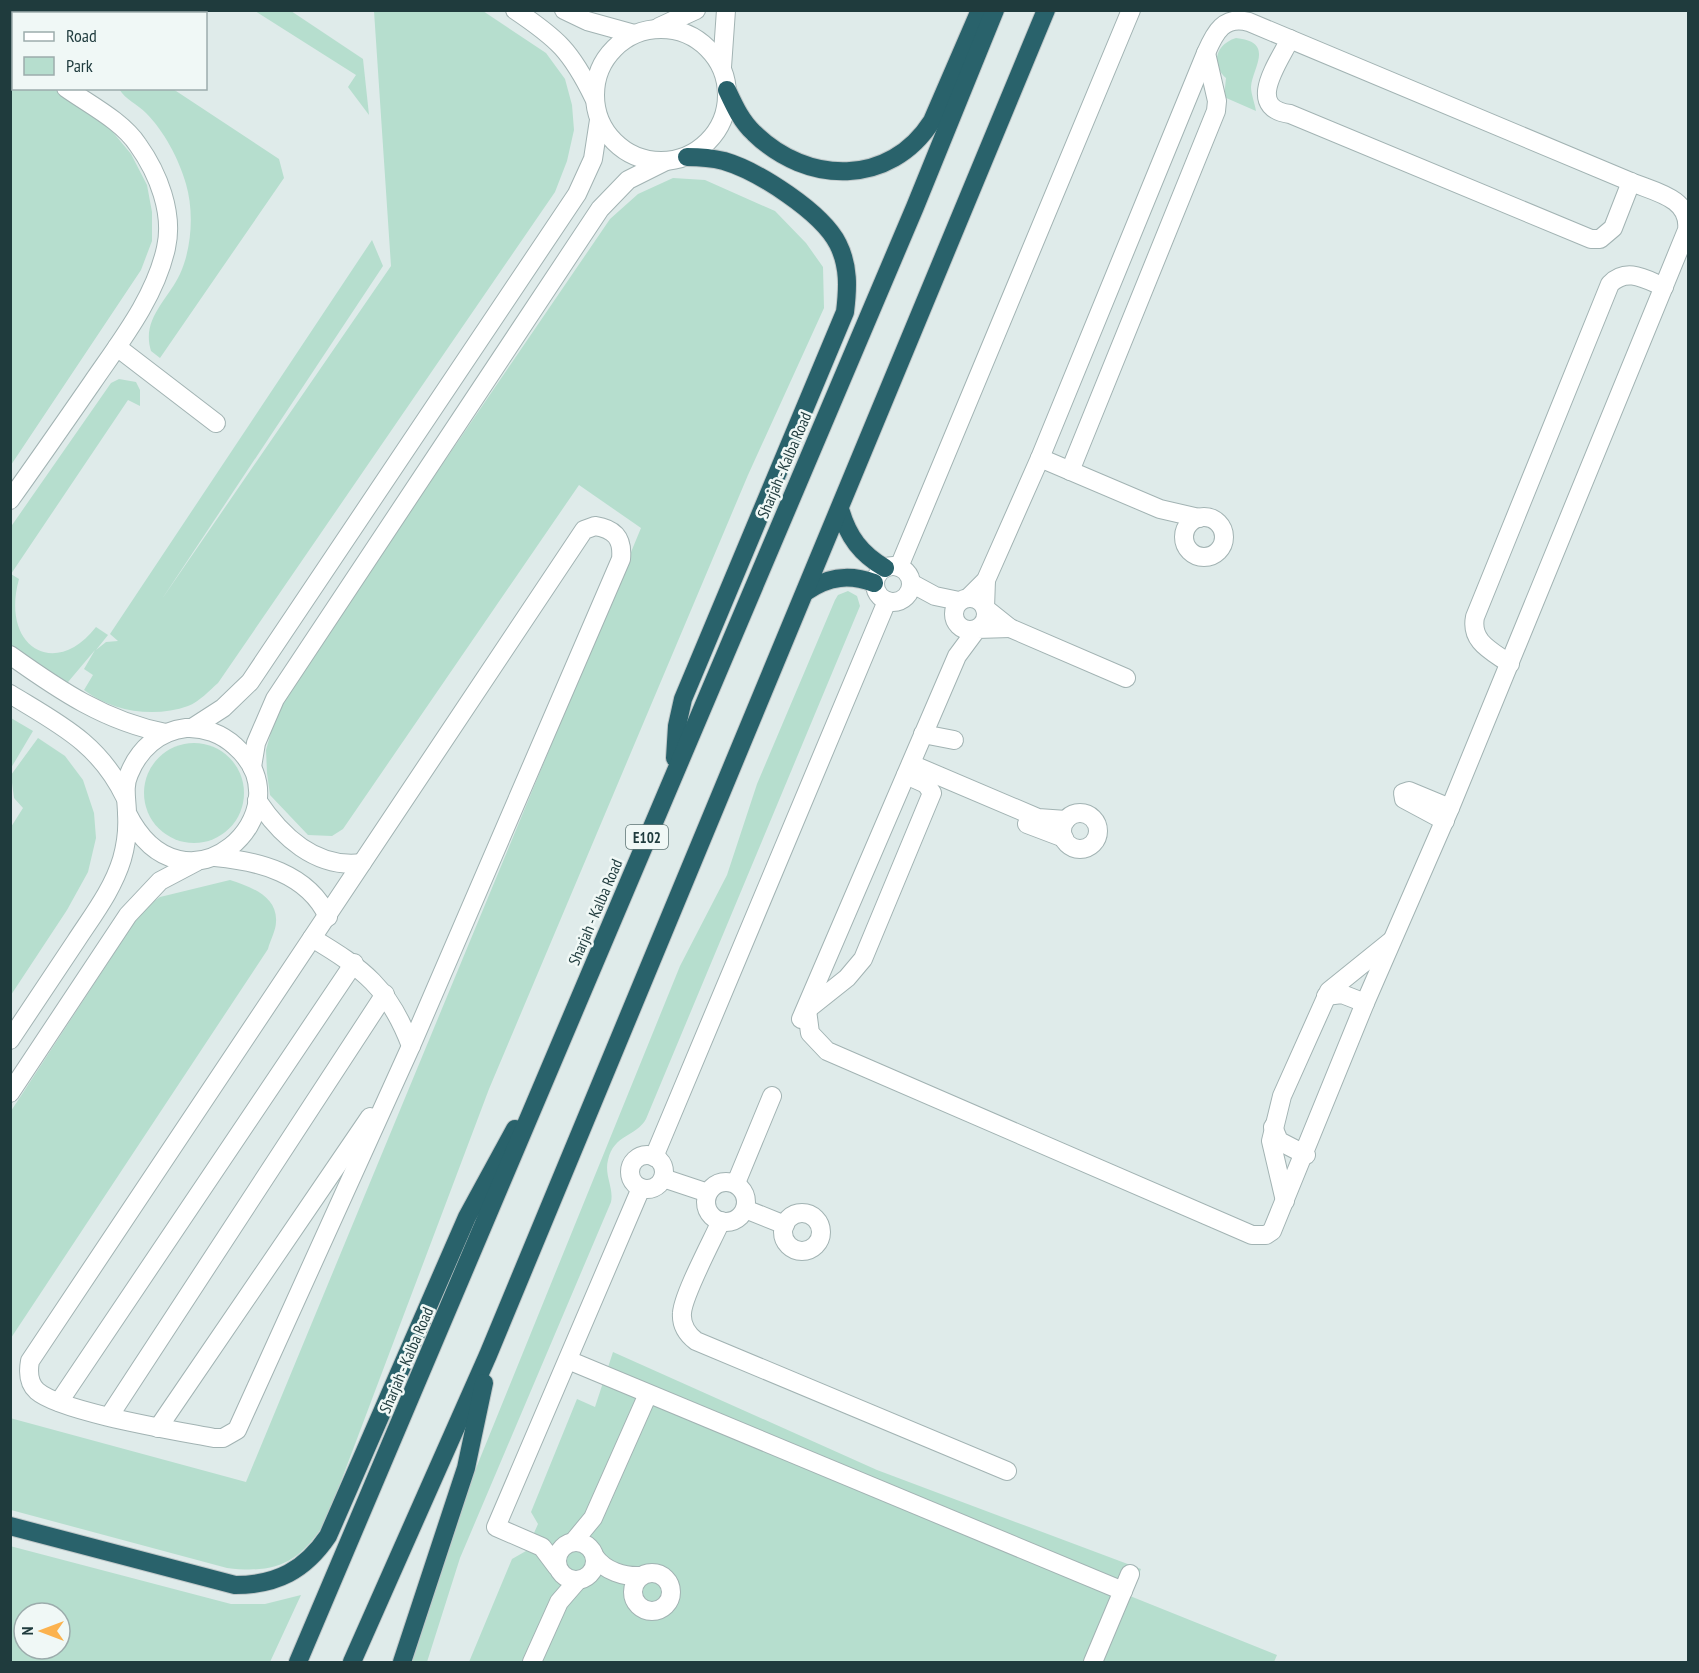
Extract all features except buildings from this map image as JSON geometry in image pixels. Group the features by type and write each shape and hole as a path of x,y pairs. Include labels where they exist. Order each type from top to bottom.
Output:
{"highway":[{"path":"727,90 738,112 752,131 770,148 810,167 829,171 873,169 894,160 924,135 932,122 980,10"},
{"name":"Sharjah - Kalba Road","path":"298,1662 915,207 995,10"},
{"path":"352,1662 488,1355 807,591 1046,10"},
{"path":"675,771 677,726 682,699 845,312 848,288 846,265 838,243 824,224 802,206 739,167 722,161 687,157"},
{"path":"840,509 848,531 860,550 892,567"},
{"path":"807,591 839,577 863,579 874,584"},
{"path":"10,1526 235,1585 268,1582 299,1569 316,1554 328,1536 467,1217 511,1135 538,1099"},
{"path":"402,1662 466,1468 488,1355"}],"street":[{"path":"515,10 563,45 573,58 594,98 599,120 610,138 626,152 644,160 664,162"},
{"path":"564,10 587,21 634,34"},
{"path":"594,98 598,74 609,53 634,34 696,10"},
{"path":"252,767 259,735 274,699 600,209 628,180 664,162 687,157 704,146 718,130 726,111 727,90 722,67 726,10"},
{"path":"892,567 909,576 909,589 901,600 887,601 877,594 874,584 878,574 892,567 1131,10"},
{"path":"957,656 959,609 986,580 1040,458 1206,53 1215,34 1229,21 1249,22 1677,201 1687,214 1687,230 1510,664 1365,1003 1306,1155 1272,1231 1266,1235 1252,1235 827,1051 810,1033 807,1010 923,734 957,656 985,620 986,580"},
{"path":"657,27 677,30 695,38 711,50 722,67"},
{"path":"1290,39 1274,72 1279,95 1290,114 1583,235 1601,230 1615,219 1631,182"},
{"path":"1070,471 1216,111 1217,101 1206,53"},
{"path":"10,500 117,347 158,274 167,246 167,220 162,190 137,143 118,124 76,91"},
{"path":"192,728 237,696 270,653 577,194 593,159 599,120"},
{"path":"1510,664 1478,640 1473,625 1475,617 1610,284 1615,279 1629,274 1664,287"},
{"path":"117,347 216,423"},
{"path":"1040,458 1160,509 1199,518 1207,517 1220,525 1224,539 1218,552 1212,556 1197,556 1186,546 1184,538 1160,509"},
{"path":"1184,538 1190,523 1199,518"},
{"path":"595,526 607,528 617,536 622,547 621,559 398,1077 237,1430 231,1435 214,1438 158,1428 59,1402 33,1387 28,1372 30,1361 362,863 584,530 595,526"},
{"path":"909,589 959,609 979,600 985,608 1010,628 1126,678"},
{"path":"654,1157 887,601"},
{"path":"959,609 966,630 1010,628"},
{"path":"10,655 73,699 130,726 166,733 192,728 210,731 227,739 242,751 252,767 257,783 257,800 253,818 244,835 231,848 160,881 128,915 10,1093"},
{"path":"10,694 93,750 114,775 138,834 155,850 177,860 256,862 293,878 317,898 328,916"},
{"path":"10,1040 116,878 127,836 127,777 136,759 149,744 166,733"},
{"path":"923,734 954,740"},
{"path":"908,770 926,784 932,793"},
{"path":"908,770 1065,829 955,793 932,793"},
{"path":"807,1010 847,978 863,959 932,793"},
{"path":"257,800 271,821 308,852 331,862 362,863"},
{"path":"312,938 354,963 385,994 400,1018 411,1046"},
{"path":"1285,1201 1272,1147 1273,1125 1289,1076 1331,989 1392,940"},
{"path":"59,1402 354,963"},
{"path":"110,1415 385,994"},
{"path":"1326,996 1342,994 1365,1003"},
{"path":"158,1428 398,1077"},
{"path":"736,1184 772,1096"},
{"path":"1273,1125 1279,1141 1306,1155"},
{"path":"644,1156 654,1157 663,1168 663,1178 651,1189 640,1188 632,1181 631,1165 644,1156"},
{"path":"663,1178 708,1193"},
{"path":"729,1181 736,1184 746,1194 745,1209 736,1220 721,1221 710,1214 707,1207 708,1193 717,1184 729,1181"},
{"path":"542,1547 571,1542 587,1545 606,1568 625,1575 637,1584 621,1584 601,1576 565,1577 542,1547 496,1527 640,1188"},
{"path":"745,1209 785,1225"},
{"path":"721,1221 683,1306 682,1322 689,1336 696,1341 1007,1471"},
{"path":"568,1360 648,1394 1126,1582 1093,1662"},
{"path":"559,1602 558,1553 593,1518 648,1394"},
{"path":"532,1662 559,1602 594,1568 593,1518"}],"green space":[{"path":"255,11 291,11 363,59 369,115 348,87 356,75"},
{"path":"374,11 483,11 546,53 565,79 572,105 574,130 567,161 555,192 218,683 196,702 175,710 148,712 121,708 84,690 93,675 84,669 95,650 63,688 11,648 10,528 111,383 119,379 136,382 140,390 140,406 128,400 11,574 19,579 15,603 17,623 24,638 35,648 49,653 64,651 80,643 96,627 108,635 96,650 106,642 118,641 110,634 372,240 383,266 162,599 391,266"},
{"path":"1236,38 1248,40 1259,50 1251,87 1256,111 1224,97 1226,78 1218,67 1218,55 1224,45"},
{"path":"10,58 12,59 12,90 55,90 107,125 131,154 147,185 152,212 152,241 141,270 11,465"},
{"path":"120,90 175,90 279,159 284,178 160,358 151,351 150,329 157,310 175,283 184,264 191,217 189,195 179,165 165,137 153,120"},
{"path":"673,178 705,180 775,211 806,243 823,267 824,308 748,475 489,1089 326,1521 296,1556 273,1567 245,1569 227,1568 11,1510 10,1418 246,1482 641,528 579,485 343,829 332,836 308,835 270,795 266,750 275,718 293,683 610,219 638,194"},
{"path":"848,591 857,596 860,606 646,1119 642,1125 620,1140 611,1152 607,1166 611,1202 460,1558 427,1662 403,1662 416,1616 680,966 727,875 757,784 835,600 838,595"},
{"path":"11,718 33,731 11,768"},
{"path":"38,738 65,756 83,780 94,813 96,838 88,872 67,910 11,995 11,827 23,808 14,798 11,775"},
{"path":"194,743 213,747 229,758 240,774 244,793 240,812 229,828 213,839 194,843 175,839 159,828 148,812 144,793 148,774 159,758 175,747"},
{"path":"230,880 253,889 272,905 276,925 268,949 11,1338 11,1111 143,909 160,897"},
{"path":"613,1352 877,1470 1141,1569 1130,1596 1277,1655 1274,1662 469,1662 512,1559 526,1551 538,1524 531,1512 577,1399 595,1407"},
{"path":"10,1546 231,1604 265,1604 301,1595 270,1662 11,1662"}]}
